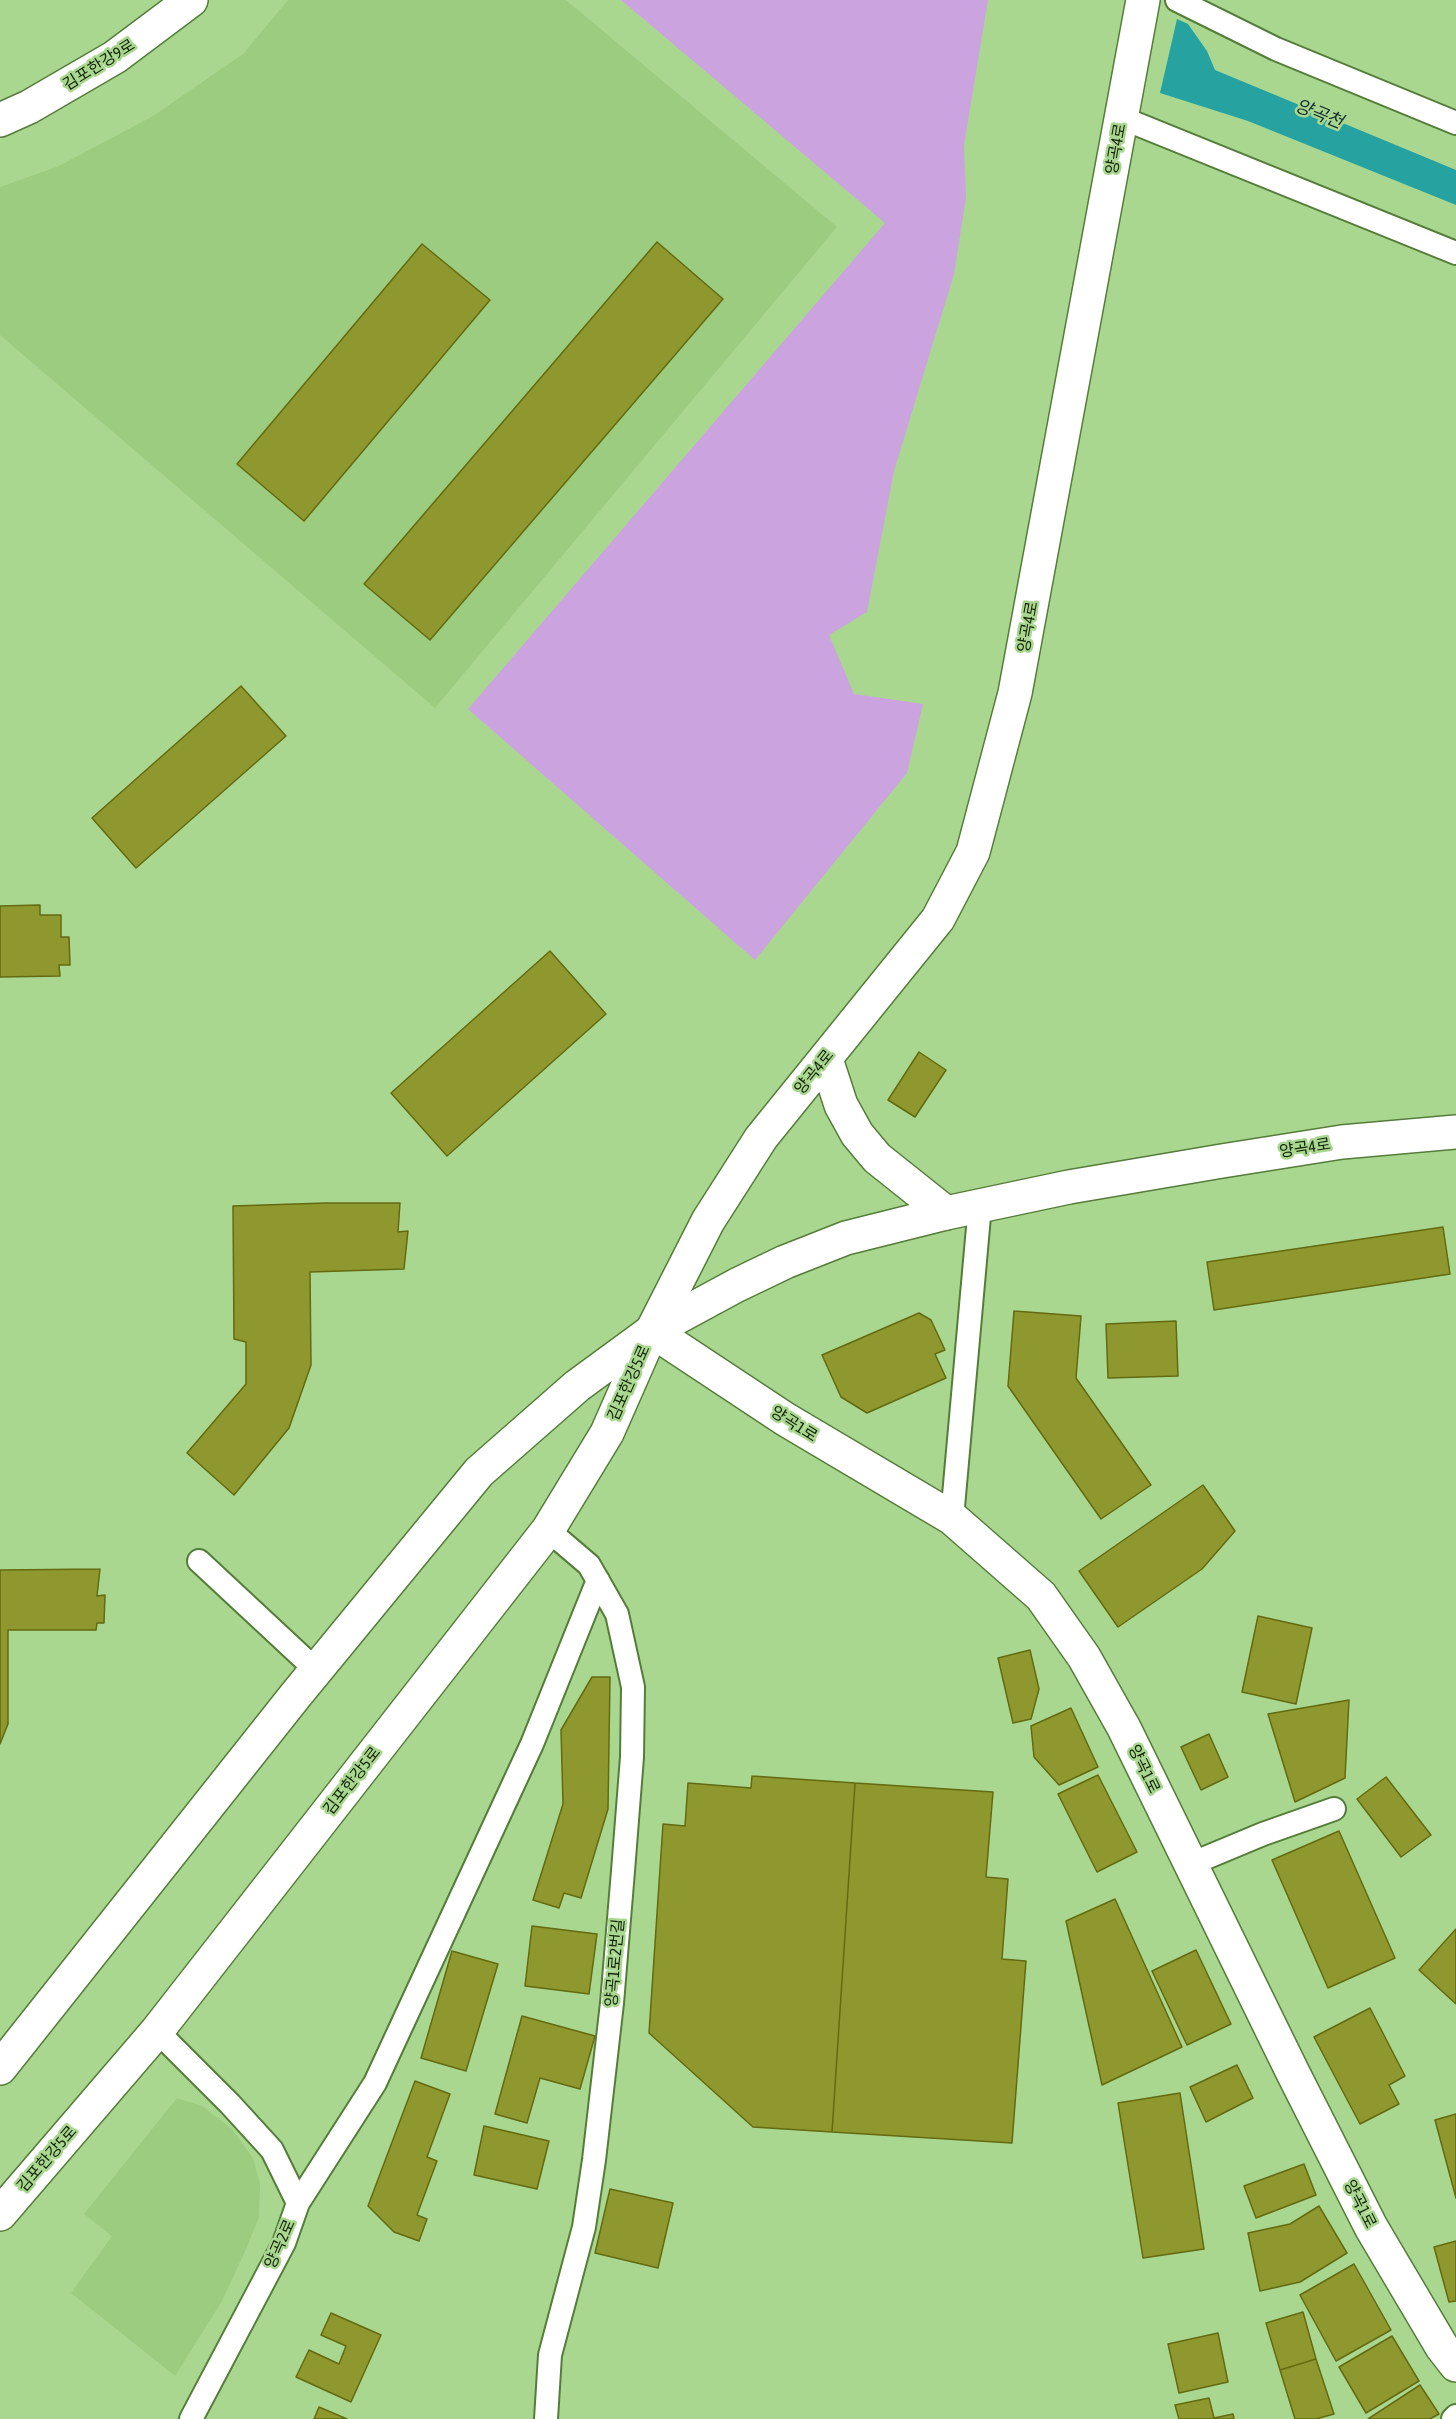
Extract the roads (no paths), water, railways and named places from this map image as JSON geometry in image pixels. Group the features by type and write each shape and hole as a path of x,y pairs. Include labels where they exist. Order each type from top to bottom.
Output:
{"street":[{"name":"김포한강9로","path":"0,120 29,107 115,57 191,0"},
{"name":"양곡4로","path":"652,1331 708,1221 755,1147 938,919 972,852 1016,693 1143,0"},
{"path":"826,1059 841,1105 857,1134 877,1158 946,1213"},
{"name":"양곡4로","path":"652,1331 737,1285 836,1242 946,1213 1069,1187 1309,1147 1456,1132"},
{"name":"양곡1로","path":"652,1331 785,1419 952,1518 1041,1596 1084,1657 1124,1728 1371,2227 1442,2347 1456,2365"},
{"name":"김포한강5로","path":"0,2214 157,2031 548,1530 607,1433 652,1331"},
{"name":"김포한강5로","path":"0,2068 316,1670 479,1472 577,1386 652,1331"}],"lane":[{"path":"1177,0 1276,49 1456,123"},
{"path":"1122,118 1456,253"},
{"path":"952,1518 980,1205"},
{"name":"양곡1로2번길","path":"546,2419 550,2355 584,2227 594,2160 614,1981 632,1757 633,1688 616,1614 598,1580 589,1565 548,1530"},
{"path":"199,1561 316,1670"},
{"path":"298,2203 375,2083 532,1744 598,1580"},
{"path":"1191,1864 1263,1834 1334,1809"},
{"name":"양곡2로","path":"157,2031 272,2150 298,2203 284,2243 191,2419"}],"water":[{"name":"양곡천","path":"1177,19 1188,24 1207,51 1215,70 1456,170 1456,205 1248,121 1160,93"}]}
